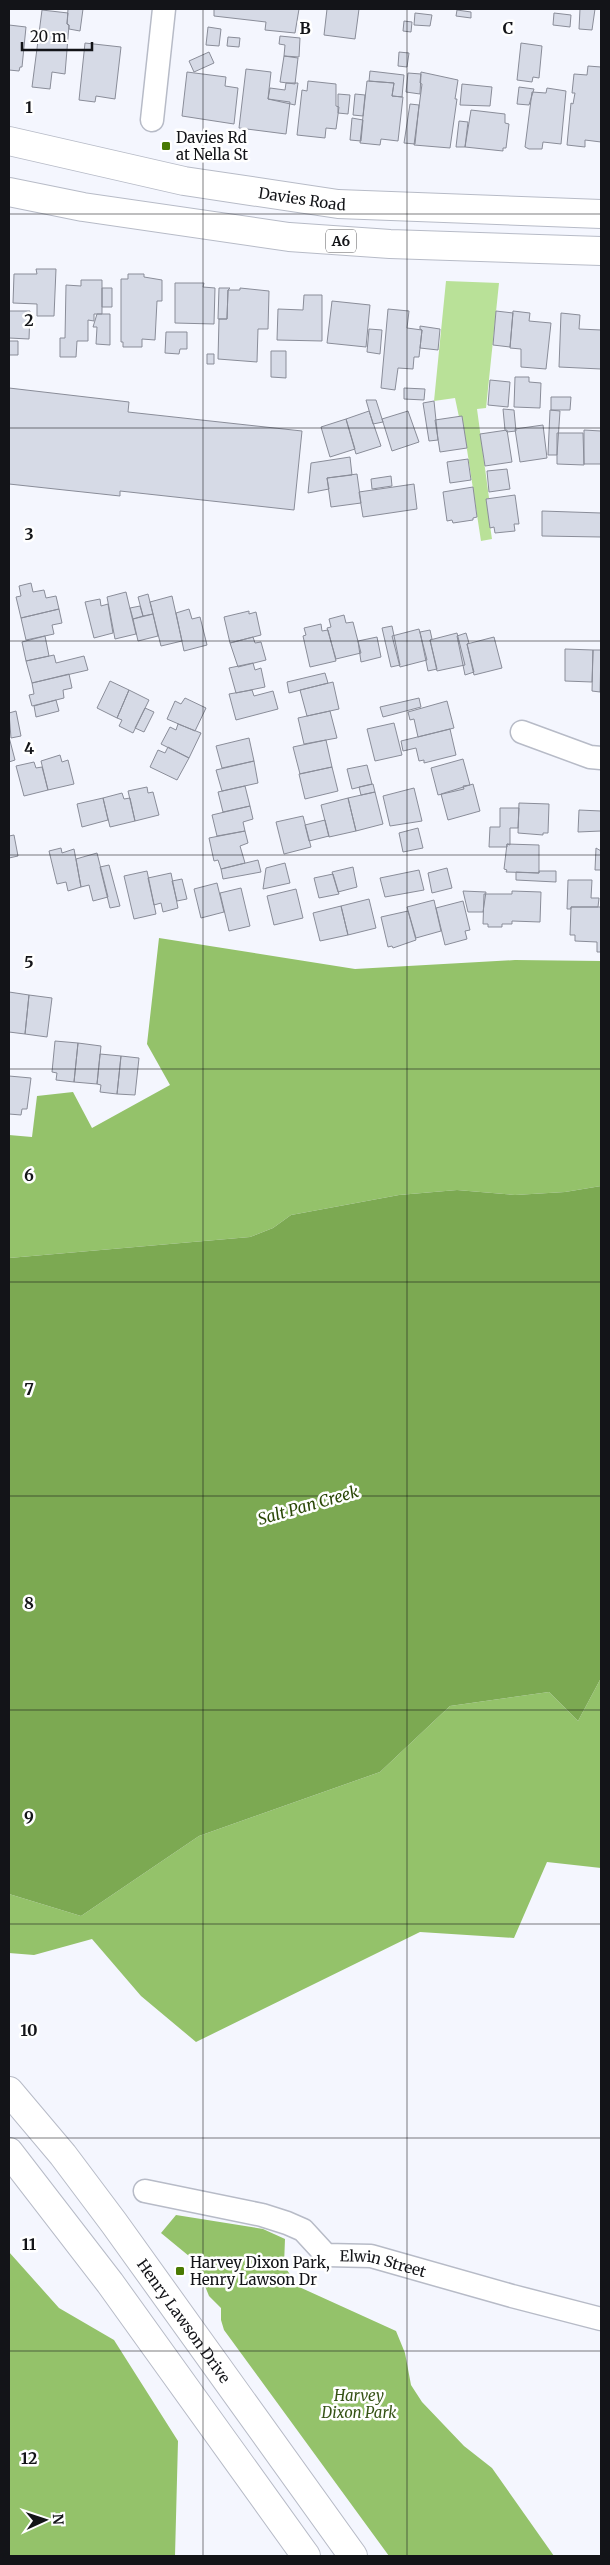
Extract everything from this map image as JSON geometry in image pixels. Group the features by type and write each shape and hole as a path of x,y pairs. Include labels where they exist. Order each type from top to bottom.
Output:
{"main road":[{"name":"Davies Road","path":"9,141 184,180 338,204 601,214"},
{"name":"A6","path":"9,192 83,207 289,237 390,244 601,251"},
{"name":"Henry Lawson Drive","path":"9,2091 89,2189 353,2556"},
{"path":"9,2152 60,2216 306,2556"}],"street":[{"path":"152,120 164,9"},
{"path":"522,732 590,757 601,758"},
{"name":"Elwin Street","path":"145,2191 288,2222 302,2230 326,2255 371,2256 601,2319"}],"shaded area":[{"path":"446,281 499,283 486,408 477,409 489,498 486,499 492,539 481,541 462,417 459,417 455,398 434,401"}],"green space":[{"path":"159,938 355,969 515,960 601,961 601,1186 565,1192 515,1195 457,1190 399,1195 291,1215 273,1228 250,1237 9,1258 9,1135 32,1137 37,1096 73,1092 92,1128 170,1085 147,1044"},
{"path":"601,1678 601,1868 547,1862 514,1938 420,1932 196,2042 141,1996 92,1939 34,1955 9,1953 9,1894 81,1916 199,1836 380,1772 450,1706 549,1692 578,1721"},
{"name":"Harvey Dixon Park","path":"176,2215 263,2229 285,2239 284,2265 297,2286 396,2331 405,2353 411,2385 422,2402 464,2446 492,2468 554,2556 389,2556 224,2330 221,2320 221,2308 209,2296 195,2261 161,2233"},
{"path":"9,2252 59,2308 114,2340 178,2441 175,2556 9,2556"}],"water":[{"name":"Salt Pan Creek","path":"601,1186 601,1678 578,1721 549,1692 450,1706 380,1772 199,1836 81,1916 9,1894 9,1258 250,1237 273,1228 291,1215 399,1195 457,1190 515,1195 565,1192"}],"building":[{"path":"68,9 83,9 80,31 69,29 67,24"},
{"path":"214,9 299,9 295,33 265,30 266,22 214,16"},
{"path":"327,9 359,9 355,39 324,35"},
{"path":"580,9 595,9 592,30 579,29"},
{"path":"42,10 68,13 67,24 69,25 65,74 52,72 50,89 32,87"},
{"path":"457,10 471,12 471,18 456,16"},
{"path":"415,13 432,15 430,26 414,25"},
{"path":"554,13 571,15 570,27 553,25"},
{"path":"404,21 412,22 411,32 403,31"},
{"path":"9,25 26,27 22,67 20,67 19,71 9,70"},
{"path":"208,27 221,29 219,46 206,45"},
{"path":"280,36 300,38 299,57 284,56 285,45 279,44"},
{"path":"228,37 240,38 239,47 227,46"},
{"path":"85,43 121,47 115,99 96,96 95,102 79,100"},
{"path":"521,43 542,46 539,78 533,77 532,82 517,80"},
{"path":"209,52 214,63 194,72 189,61"},
{"path":"399,52 409,53 407,67 398,66"},
{"path":"284,56 298,58 295,84 280,82"},
{"path":"588,66 601,67 601,142 585,140 585,147 567,145 571,103 573,104 575,93 572,93 574,74 587,75"},
{"path":"246,69 271,72 268,99 290,102 286,134 239,128"},
{"path":"370,71 404,75 402,97 392,96 394,83 369,81"},
{"path":"187,72 226,77 225,86 238,88 234,124 182,116"},
{"path":"421,72 458,80 450,148 414,145 422,84 420,83"},
{"path":"408,73 421,74 420,94 406,92"},
{"path":"308,81 336,84 336,106 339,107 336,129 326,128 325,138 297,135 302,90 307,91"},
{"path":"367,81 394,83 392,96 403,97 398,141 381,139 380,145 360,143"},
{"path":"286,83 298,83 295,105 268,99 270,88 285,90"},
{"path":"462,84 492,87 490,106 460,105"},
{"path":"519,87 534,89 529,105 517,104"},
{"path":"547,88 566,91 561,144 543,142 542,149 529,149 525,147 532,92 546,93"},
{"path":"338,94 350,95 348,114 338,113"},
{"path":"355,94 365,95 363,116 353,115"},
{"path":"410,104 419,105 415,144 404,143"},
{"path":"471,110 505,114 505,123 509,124 506,148 503,148 503,151 465,147"},
{"path":"352,118 363,120 361,141 350,140"},
{"path":"459,121 468,122 465,147 456,147"},
{"path":"36,269 56,269 54,316 37,316 37,304 13,303 14,274 37,274"},
{"path":"128,274 144,274 144,277 162,280 162,301 157,301 155,340 142,339 142,347 123,347 123,342 121,342 121,279 128,279"},
{"path":"81,280 102,280 102,314 94,314 94,321 88,320 88,341 77,341 76,357 60,357 60,338 65,338 66,285 81,286"},
{"path":"175,283 204,283 203,287 215,288 214,324 175,323"},
{"path":"102,288 112,288 112,307 102,307"},
{"path":"219,288 230,288 228,290 227,319 218,319"},
{"path":"240,288 269,291 268,329 258,329 257,362 218,359 219,319 227,319 228,290 240,290"},
{"path":"304,295 322,295 322,341 277,340 278,309 303,310"},
{"path":"332,301 370,305 366,347 327,343"},
{"path":"388,309 409,311 407,328 422,330 419,357 414,357 413,369 398,368 395,390 381,388"},
{"path":"9,311 30,311 29,339 9,338"},
{"path":"496,311 513,313 510,347 493,345"},
{"path":"513,311 530,313 529,321 551,323 546,369 521,367 521,349 510,348"},
{"path":"561,313 580,315 579,329 601,330 601,369 559,367"},
{"path":"97,314 110,314 110,345 96,344 97,327 93,327"},
{"path":"420,326 440,329 438,350 420,348 422,330"},
{"path":"369,329 382,330 380,354 367,352"},
{"path":"166,332 187,332 187,349 180,349 179,354 165,353"},
{"path":"9,341 18,341 18,355 9,355"},
{"path":"271,351 286,351 286,378 271,377"},
{"path":"207,354 214,354 214,364 207,364"},
{"path":"515,377 529,377 529,382 541,383 540,408 514,407"},
{"path":"490,380 510,382 508,407 488,405"},
{"path":"9,388 129,402 128,412 302,431 294,510 120,491 120,496 9,484"},
{"path":"404,388 425,389 424,400 404,399"},
{"path":"551,397 571,397 570,410 551,410"},
{"path":"366,400 376,400 383,422 373,424"},
{"path":"434,401 438,440 429,441 423,403"},
{"path":"503,409 514,410 516,431 507,432 505,430"},
{"path":"550,410 560,411 557,455 548,455"},
{"path":"369,411 381,446 356,454 346,419"},
{"path":"408,411 419,442 392,451 382,419"},
{"path":"462,416 467,448 440,452 435,420"},
{"path":"346,419 355,449 330,457 321,427"},
{"path":"543,425 547,458 520,462 515,429"},
{"path":"507,430 512,462 485,466 480,434"},
{"path":"584,430 601,431 601,464 584,464"},
{"path":"557,433 583,433 584,465 557,464"},
{"path":"350,457 352,475 327,478 329,489 308,493 311,463"},
{"path":"468,459 471,480 450,483 447,462"},
{"path":"507,469 510,489 489,492 487,471"},
{"path":"357,474 361,503 331,507 327,478"},
{"path":"391,476 392,486 372,489 371,479"},
{"path":"414,484 417,509 363,517 359,492"},
{"path":"473,487 477,517 473,518 473,520 453,523 452,520 447,521 443,492"},
{"path":"515,495 519,524 514,524 515,531 495,533 494,527 490,528 486,499"},
{"path":"542,511 601,513 601,537 542,536"},
{"path":"31,583 33,592 44,590 46,598 56,596 59,609 21,618 16,597 21,596 19,586"},
{"path":"126,592 136,634 115,639 107,597"},
{"path":"148,594 153,614 143,616 138,597"},
{"path":"172,596 182,641 161,646 150,602"},
{"path":"100,599 101,606 108,604 113,633 94,638 85,602"},
{"path":"140,606 143,616 133,619 130,608"},
{"path":"59,609 62,623 52,625 54,634 26,640 21,618"},
{"path":"189,609 192,619 200,617 207,645 184,651 176,613"},
{"path":"249,611 249,614 256,612 261,635 230,643 224,617"},
{"path":"153,614 158,636 138,641 133,619"},
{"path":"344,615 346,623 353,622 361,653 336,659 327,628 331,627 329,619"},
{"path":"321,624 322,631 328,630 336,661 310,667 303,636 306,635 304,628"},
{"path":"392,626 400,665 391,667 382,628"},
{"path":"419,629 427,660 400,667 392,636"},
{"path":"430,630 432,639 430,640 437,669 428,671 420,632"},
{"path":"457,633 465,665 437,671 430,640"},
{"path":"466,633 474,672 465,675 457,636"},
{"path":"45,636 49,656 26,661 22,642"},
{"path":"253,637 255,643 261,642 266,660 238,667 230,643"},
{"path":"377,637 381,657 361,662 358,641"},
{"path":"494,637 502,668 474,675 467,644"},
{"path":"565,649 593,650 592,682 565,681"},
{"path":"593,650 601,650 600,692 592,691"},
{"path":"54,655 56,663 84,656 88,670 32,683 26,661"},
{"path":"253,663 255,670 261,668 265,687 236,693 229,668"},
{"path":"325,673 328,683 289,693 287,682"},
{"path":"69,674 72,688 63,690 64,698 32,706 29,695 34,694 32,683"},
{"path":"110,681 129,690 117,718 97,708"},
{"path":"333,682 339,709 307,716 300,690"},
{"path":"129,690 149,700 133,733 119,726 122,720 117,718"},
{"path":"252,690 254,696 273,691 278,709 236,720 229,694"},
{"path":"185,698 206,708 195,731 167,719 175,701 181,704"},
{"path":"419,698 421,707 383,717 380,707"},
{"path":"56,700 59,711 36,717 34,706"},
{"path":"447,701 454,728 418,737 414,719 410,720 408,712"},
{"path":"145,708 154,712 144,732 135,728"},
{"path":"16,711 21,736 11,738 9,713"},
{"path":"330,711 337,738 304,744 298,718"},
{"path":"394,723 402,755 375,761 367,729"},
{"path":"178,724 201,733 189,758 161,744 170,727 176,730"},
{"path":"450,729 456,755 424,763 424,760 419,761 416,748 403,751 401,741"},
{"path":"9,737 15,760 9,762"},
{"path":"249,738 254,761 222,768 216,746"},
{"path":"326,740 332,767 300,774 293,747"},
{"path":"168,747 189,758 177,780 150,767 158,750 165,753"},
{"path":"60,755 62,762 68,760 74,784 48,790 41,761"},
{"path":"463,759 470,785 463,786 464,789 438,795 431,768"},
{"path":"254,761 258,783 222,791 216,770"},
{"path":"34,762 36,768 42,767 48,790 24,796 16,766"},
{"path":"367,765 372,784 352,789 347,769"},
{"path":"332,767 338,791 305,799 299,774"},
{"path":"373,784 375,792 361,795 359,787"},
{"path":"473,784 480,811 448,820 441,794"},
{"path":"245,786 250,806 223,812 218,792"},
{"path":"147,787 148,793 153,792 159,815 135,821 128,791"},
{"path":"414,788 422,821 390,826 383,796"},
{"path":"375,792 383,824 356,831 348,798"},
{"path":"122,793 124,799 130,798 135,821 110,827 103,798"},
{"path":"103,798 108,820 82,827 77,804"},
{"path":"348,798 356,831 329,837 321,805"},
{"path":"519,803 549,804 548,833 543,833 543,835 518,833"},
{"path":"250,806 253,819 243,822 245,831 217,836 212,815"},
{"path":"500,808 519,808 518,828 510,828 510,845 507,844 507,847 489,847 490,827 500,827"},
{"path":"579,810 601,811 601,831 578,832"},
{"path":"303,816 311,847 284,854 276,822"},
{"path":"325,820 329,836 309,841 305,825"},
{"path":"418,828 423,848 403,852 399,833"},
{"path":"245,831 248,843 240,846 245,863 221,869 218,860 214,861 209,838"},
{"path":"14,835 18,856 9,858 9,836"},
{"path":"507,844 539,845 539,873 506,872 507,870 504,869"},
{"path":"61,848 62,853 74,849 81,887 68,891 66,882 57,884 49,851"},
{"path":"596,848 601,851 601,870 595,870"},
{"path":"97,853 108,897 93,901 89,885 81,887 76,859"},
{"path":"258,860 261,872 223,879 221,869"},
{"path":"285,863 290,883 263,889 266,868"},
{"path":"109,865 120,906 110,908 100,867"},
{"path":"353,867 357,887 338,892 332,872"},
{"path":"447,868 452,888 432,893 428,873"},
{"path":"419,870 424,890 385,897 380,878"},
{"path":"147,871 156,914 134,919 124,876"},
{"path":"539,871 556,871 556,882 516,880 516,872 539,873"},
{"path":"171,873 178,908 163,912 161,903 154,905 148,878"},
{"path":"333,874 339,894 319,898 314,878"},
{"path":"182,879 187,899 177,901 172,881"},
{"path":"568,880 592,880 591,898 599,898 598,907 571,907 571,909 567,909"},
{"path":"217,883 224,912 201,918 194,889"},
{"path":"241,888 250,926 229,931 220,893"},
{"path":"296,889 303,918 274,925 267,896"},
{"path":"463,891 486,892 483,912 468,912"},
{"path":"512,891 541,892 540,922 512,921 512,924 502,924 502,927 488,927 488,924 483,924 484,894 512,894"},
{"path":"369,899 376,928 348,935 341,906"},
{"path":"434,900 441,931 416,938 407,907"},
{"path":"463,901 470,930 465,931 467,939 445,945 436,908"},
{"path":"341,906 348,935 320,941 313,913"},
{"path":"571,907 601,907 601,952 597,952 597,942 575,941 575,935 570,935"},
{"path":"408,911 416,940 393,948 392,946 388,947 381,917"},
{"path":"9,992 29,995 25,1034 9,1032"},
{"path":"29,995 52,998 47,1037 25,1034"},
{"path":"55,1041 78,1043 74,1082 56,1080 57,1073 52,1072"},
{"path":"78,1043 101,1046 97,1084 74,1082"},
{"path":"100,1054 121,1056 117,1094 100,1092 101,1085 97,1084"},
{"path":"121,1056 139,1058 135,1095 117,1094"},
{"path":"9,1076 31,1078 27,1109 22,1109 21,1115 9,1114"}],"place":[{"name":"Davies Rd at Nella St","path":"166,146"},
{"name":"Harvey Dixon Park, Henry Lawson Dr","path":"180,2271"}]}
